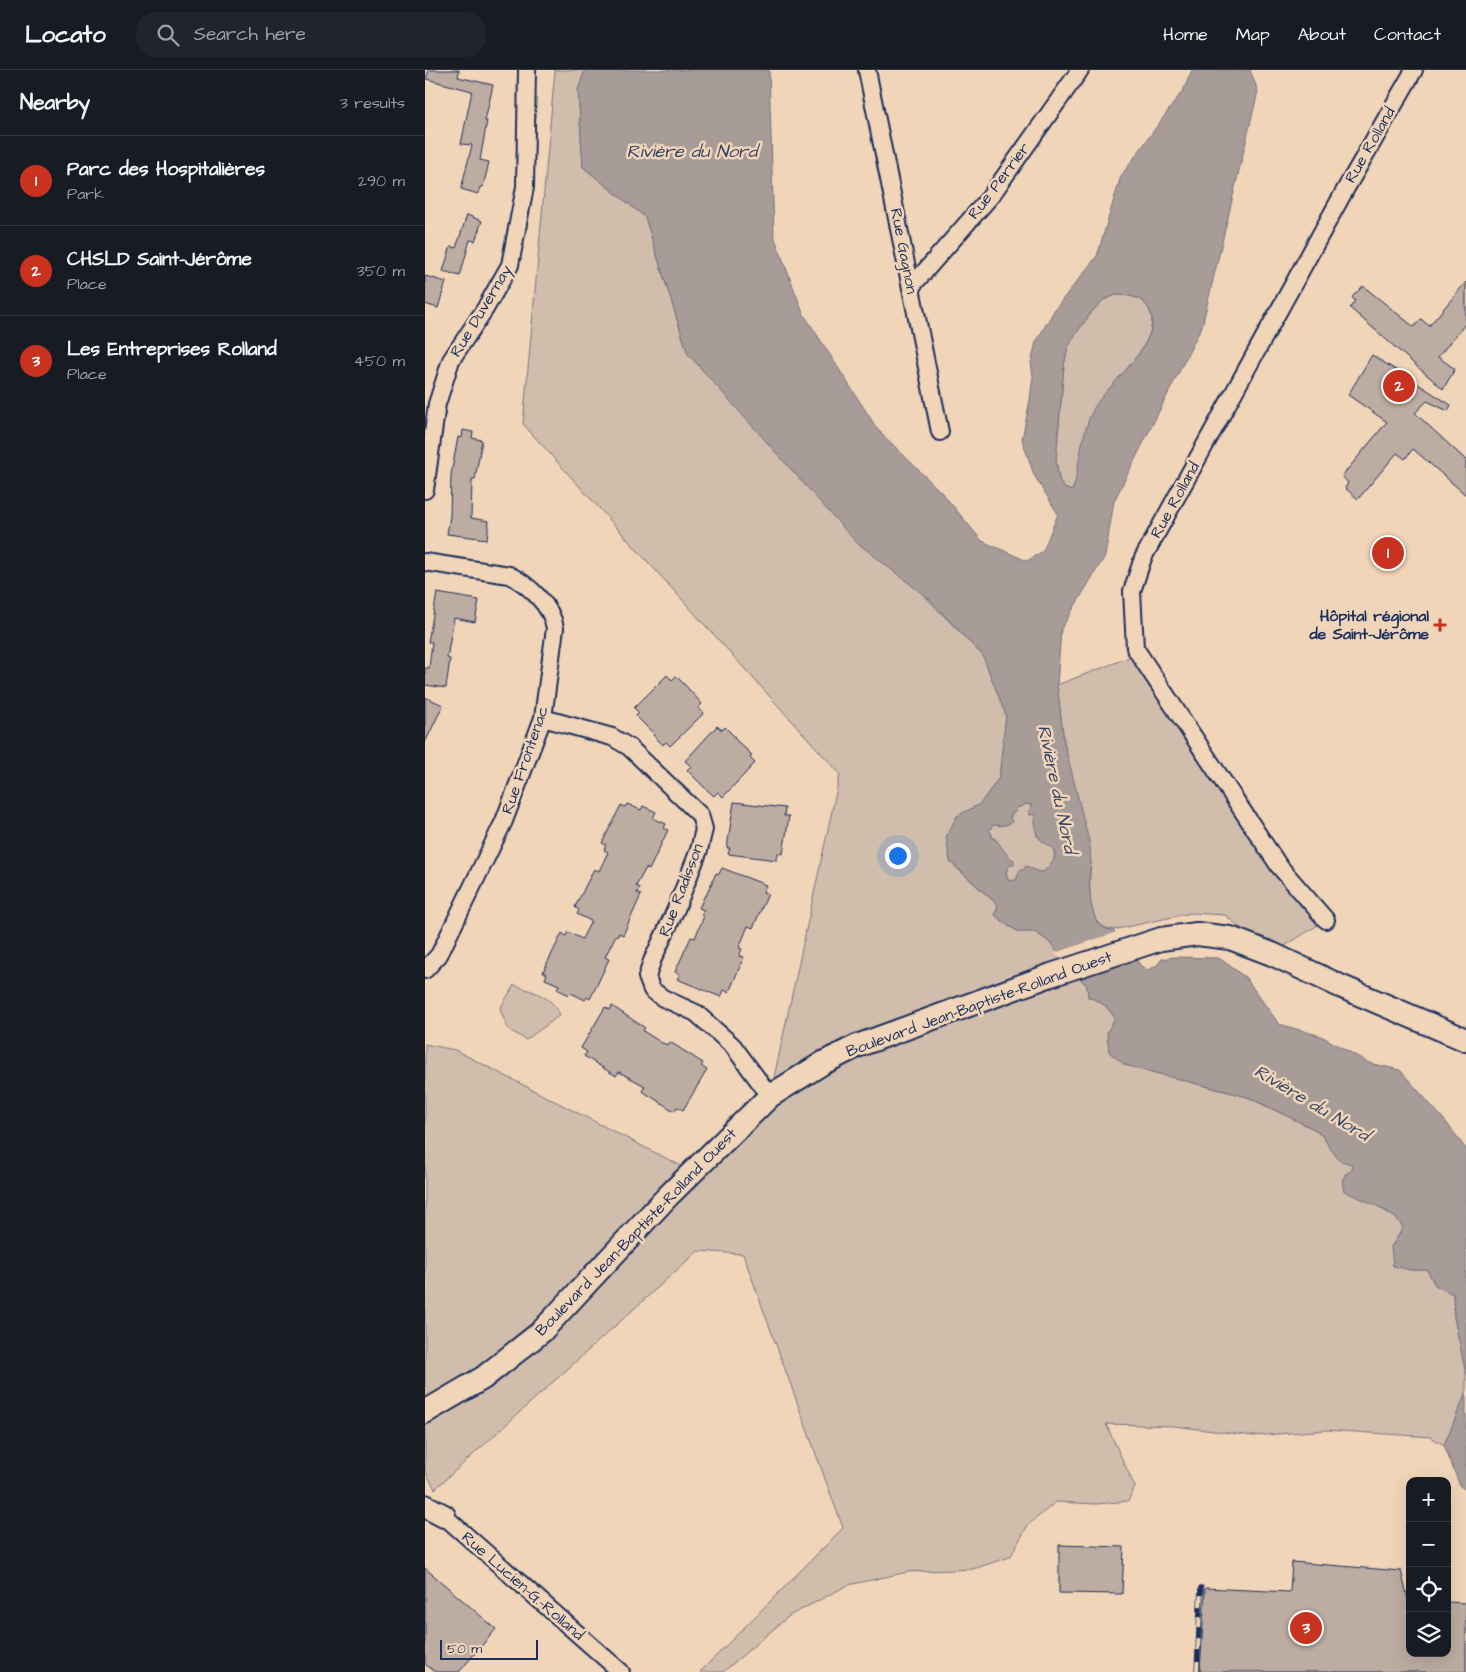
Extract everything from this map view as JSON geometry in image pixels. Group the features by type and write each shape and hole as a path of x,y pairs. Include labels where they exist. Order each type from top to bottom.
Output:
{"street":[{"name":"Rue Duvernay","path":"425,490 431,403 451,360 485,309 511,265 525,187 527,70"},
{"name":"Rue Gagnon","path":"867,70 940,432"},
{"name":"Rue Perrier","path":"911,287 990,197 1080,70"},
{"name":"Rue Rolland","path":"1326,920 1279,866 1135,648 1133,591 1147,550 1413,70"},
{"name":"Rue Frontenac","path":"425,562 509,575 518,579 546,606 553,618 555,628 543,718 504,820 439,955 425,970"},
{"name":"Rue Radisson","path":"543,718 612,737 629,747 700,815 704,829 699,850 676,909 652,961 647,978 652,990 663,998 696,1013 733,1046 770,1096"},
{"name":"Boulevard Jean-Baptiste-Rolland Ouest","path":"425,1412 483,1378 541,1332 668,1196 770,1096 857,1046 1051,975 1161,939 1197,934 1230,938 1272,954 1340,986 1466,1040"},
{"name":"Rue Lucien-G.-Rolland","path":"425,1500 434,1511 621,1672"}],"shaded area":[{"path":"555,70 585,70 578,90 583,167 645,217 688,354 983,656 1006,715 999,778 980,804 957,816 950,862 998,905 995,915 1005,924 1019,932 1035,932 1048,941 1087,986 1088,997 1104,1005 1115,1018 1107,1033 1125,1065 1247,1097 1314,1129 1324,1138 1329,1147 1352,1164 1352,1170 1344,1175 1380,1208 1399,1220 1403,1228 1391,1247 1410,1270 1427,1270 1435,1285 1453,1294 1454,1317 1466,1374 1466,1393 1444,1445 1431,1437 1326,1430 1253,1436 1174,1426 1106,1424 1135,1487 1128,1501 1096,1504 1056,1502 1028,1525 1010,1557 973,1569 908,1572 848,1585 789,1616 723,1672 700,1672 843,1528 743,1254 698,1251 435,1489 425,1471 425,1044 455,1050 687,1169 770,1096 840,774 523,424"},
{"path":"1116,295 1139,299 1146,305 1152,320 1150,331 1138,354 1095,407 1087,429 1079,471 1072,491 1064,488 1059,479 1056,460 1064,365 1068,347 1091,313 1103,300"},
{"path":"1138,654 1326,920 1272,954 1225,915 1191,913 1113,930 1101,926 1095,918 1092,911 1090,894 1091,863 1064,742 1057,685"},
{"path":"1026,804 1031,805 1030,815 1035,815 1037,836 1052,848 1054,860 1044,872 1026,867 1016,880 1009,881 1006,874 1010,859 989,830 994,825 1004,825 1010,820 1010,817 1017,808"},
{"path":"514,985 541,995 552,1003 560,1015 526,1040 508,1029 500,1009"}],"water":[{"name":"Rivière du Nord","path":"585,70 769,70 774,236 803,313 878,430 942,493 982,541 1027,561 1043,551 1058,514 1034,475 1022,439 1030,400 1033,376 1031,363 1036,342 1055,309 1097,256 1121,176 1184,89 1192,70 1250,70 1258,91 1202,326 1114,501 1105,556 1061,629 1057,685 1064,742 1090,845 1091,863 1089,880 1091,905 1097,923 1106,929 1113,930 1141,966 1147,970 1156,966 1162,959 1174,957 1219,958 1245,977 1279,1024 1321,1036 1369,1063 1400,1070 1446,1122 1466,1149 1466,1374 1454,1317 1453,1294 1435,1285 1427,1270 1410,1270 1393,1266 1391,1247 1403,1228 1385,1210 1344,1191 1343,1179 1352,1170 1352,1164 1340,1161 1324,1137 1314,1129 1248,1097 1125,1065 1109,1052 1107,1033 1115,1018 1104,1005 1088,997 1087,986 1048,941 1035,932 1019,932 1005,924 995,915 998,905 950,861 946,837 957,816 980,804 999,778 1006,715 983,656 929,599 855,541 688,354 645,217 583,167 578,90","holes":["1116,295 1139,299 1146,305 1152,321 1150,334 1143,348 1094,408 1084,435 1072,491 1064,488 1059,479 1056,460 1064,365 1068,347 1091,313 1103,300","1026,804 1031,805 1028,812 1029,815 1035,815 1037,835 1055,851 1054,860 1044,872 1039,872 1026,866 1023,870 1020,870 1016,880 1009,881 1006,871 1010,865 1014,865 1014,860 992,838 989,830 994,825 1012,822 1010,817 1012,813 1016,812 1017,808"]},
{"path":"1466,1393 1466,1490 1460,1486 1444,1445"}],"pier":[{"path":"1117,932 1138,958 1078,979 1055,953"}],"building":[{"path":"429,70 459,70 458,77 493,85 485,121 487,121 480,160 489,162 483,187 480,187 478,194 461,189 472,145 461,144 472,91 426,79"},
{"path":"467,215 482,221 475,241 470,240 460,276 443,271 451,246 456,248"},
{"path":"425,276 446,282 438,308 425,304"},
{"path":"1466,282 1466,323 1438,357 1455,369 1443,389 1350,308 1355,301 1352,297 1363,286 1414,327 1421,319 1429,326"},
{"path":"1372,355 1451,405 1448,411 1427,401 1415,413 1466,460 1466,495 1413,449 1405,459 1397,453 1358,499 1345,488 1348,483 1342,476 1387,422 1348,395"},
{"path":"463,430 473,432 472,438 482,440 475,479 472,479 471,518 489,521 487,539 447,534 450,516 451,475 458,437 462,438"},
{"path":"437,593 479,600 475,622 454,618 447,658 450,659 446,688 425,685 425,668 429,668 432,642 428,642"},
{"path":"667,675 672,680 676,676 685,685 702,704 698,708 704,713 670,746 666,742 663,745 653,735 636,716 639,713 634,708"},
{"path":"425,697 443,705 425,743"},
{"path":"717,726 722,730 725,727 752,755 750,758 755,763 723,797 718,792 714,796 705,788 687,770 691,766 685,761"},
{"path":"734,802 785,808 784,816 789,816 787,829 783,854 778,853 777,860 728,854 730,848 727,848"},
{"path":"627,804 641,810 643,806 656,812 653,818 666,824 664,828 668,830 649,870 646,868 636,886 640,888 637,893 641,895 623,935 619,933 618,936 616,935 605,957 609,959 597,985 590,999 587,997 585,1000 557,989 559,985 545,979 547,974 543,972 562,933 566,936 568,932 582,939 591,921 577,914 579,910 575,907 594,869 599,871 608,852 604,850 606,845 602,843 621,805 625,807"},
{"path":"722,868 766,885 763,892 768,894 753,928 748,926 739,948 742,949 739,956 744,957 729,992 724,990 721,997 677,979 680,974 675,972 691,937 695,938 704,916 701,915 704,910 699,908 716,873 719,874"},
{"path":"612,1006 645,1028 643,1031 662,1043 668,1045 670,1042 703,1063 701,1066 707,1070 683,1110 677,1107 674,1111 642,1091 645,1086 619,1072 616,1076 584,1056 587,1052 581,1048 605,1007 610,1010"},
{"path":"1059,1545 1124,1547 1122,1594 1059,1593"},
{"path":"1292,1562 1401,1571 1406,1591 1406,1657 1451,1657 1451,1602 1466,1603 1466,1672 1200,1672 1205,1588 1290,1592"},
{"path":"425,1568 496,1629 459,1672 435,1672 425,1664"}],"railway":[{"path":"1197,1672 1201,1588"}],"place":[{"name":"CHSLD Saint-Jérôme","path":"1399,386"},
{"name":"Parc des Hospitalières","path":"1388,553"},
{"name":"Hôpital régional de Saint-Jérôme","path":"1440,625"},
{"name":"Les Entreprises Rolland","path":"1306,1628"}]}
